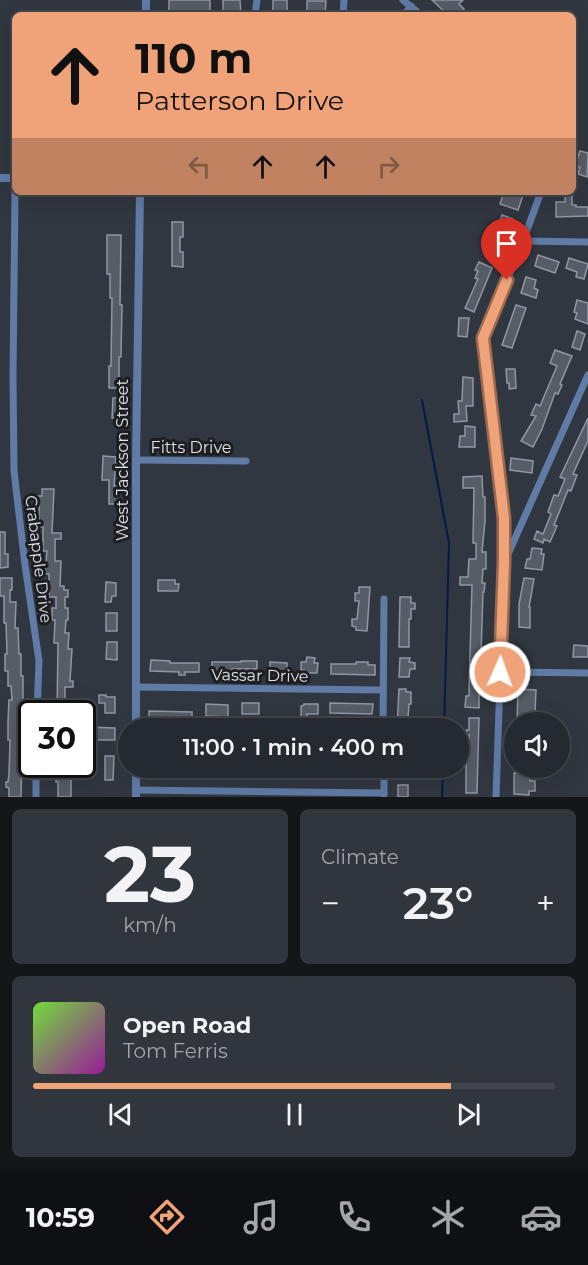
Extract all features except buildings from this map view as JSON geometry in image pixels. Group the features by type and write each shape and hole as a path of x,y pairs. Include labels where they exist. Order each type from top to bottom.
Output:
{"street":[{"path":"403,0 418,12"},
{"path":"406,12 411,6"},
{"name":"Crabapple Drive","path":"15,195 14,471 39,661 38,700"},
{"name":"West Jackson Street","path":"136,718 136,460 140,195"},
{"path":"496,797 504,518 483,338 524,241 540,195"},
{"path":"524,241 588,242"},
{"path":"504,563 588,375"},
{"name":"Fitts Drive","path":"136,460 246,461"},
{"path":"383,718 384,599"},
{"path":"500,672 588,673"},
{"name":"Vassar Drive","path":"137,687 383,690"},
{"path":"36,778 36,797"},
{"path":"136,778 136,794 384,795 384,778"}],"waterway":[{"path":"422,400 449,543 444,718"},
{"path":"442,797 443,778"}],"route":[{"path":"500,672 504,518 483,338 507,280"}]}
